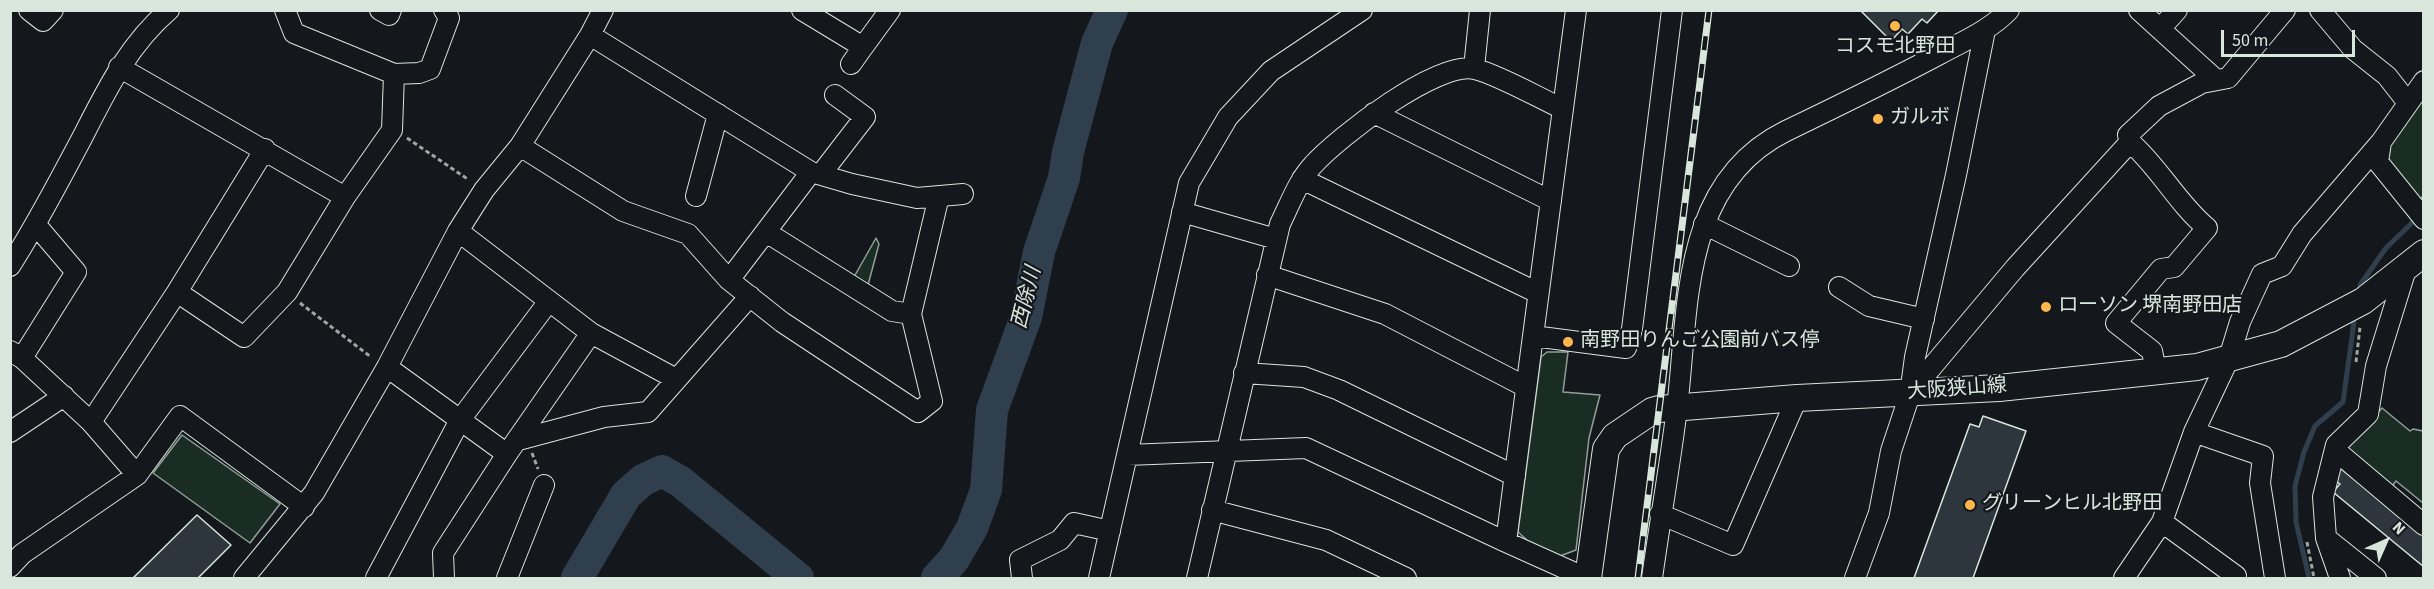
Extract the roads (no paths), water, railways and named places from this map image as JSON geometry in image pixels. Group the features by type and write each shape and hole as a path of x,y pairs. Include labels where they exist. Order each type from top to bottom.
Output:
{"main road":[{"name":"大阪狭山線","path":"1587,579 1606,449 1616,436 1652,411 1677,406 1797,398 1910,394 2197,367 2281,344 2363,301 2417,263"}],"street":[{"path":"29,10 43,21 53,10"},
{"path":"10,266 36,225 119,67 151,26 169,10"},
{"path":"285,10 294,33 394,74 419,73 430,69 450,18 444,10"},
{"path":"380,10 389,15 391,10"},
{"path":"244,579 304,507 387,367 458,231 484,190 520,146 590,36 603,10"},
{"path":"802,10 863,47"},
{"path":"851,64 890,10"},
{"path":"1099,579 1189,183 1228,117 1271,71 1362,10"},
{"path":"1474,68 1480,10"},
{"path":"1506,542 1575,10"},
{"path":"1533,336 1626,348 1632,329 1672,10"},
{"path":"1653,579 1660,514 1677,406 1688,285 1704,224 1730,177 1751,153 1783,132 1856,99 1985,30 2009,10"},
{"path":"2139,10 2215,79"},
{"path":"2160,28 2177,10"},
{"path":"2156,371 2152,351 2116,323 2161,269 2174,267 2207,228 2190,214 2148,158 2130,142 2128,135 2159,106 2202,83 2228,78 2285,10"},
{"path":"2320,10 2353,49 2387,76 2408,104"},
{"path":"1855,579 1879,513 1891,451 1910,394 1985,30"},
{"path":"590,36 816,173 852,184 917,198 963,194"},
{"path":"119,67 345,197"},
{"path":"1197,579 1276,239 1280,224 1302,179 1327,151 1374,114 1425,81 1454,71 1474,68 1563,109"},
{"path":"177,292 244,337 287,292 345,197 392,130 394,74"},
{"path":"2124,579 2162,522 2194,432 2229,358 2240,322 2262,274 2282,266 2302,234 2381,142 2424,81"},
{"path":"729,280 766,232 865,117 835,95"},
{"path":"696,196 717,114"},
{"path":"1374,114 1551,201"},
{"path":"1910,394 2015,268 2130,142"},
{"path":"2381,142 2378,162 2424,219"},
{"path":"520,146 623,211 688,234 729,280 782,322 918,412 932,401 911,315 939,196"},
{"path":"91,422 177,292 265,149"},
{"path":"1302,179 1539,293"},
{"path":"1182,212 1276,239"},
{"path":"1704,224 1789,266"},
{"path":"36,225 76,272 16,354 91,422 137,475"},
{"path":"458,231 591,333 676,379"},
{"path":"766,232 892,311 911,315"},
{"path":"2340,579 2326,538 2323,497 2336,445 2368,414 2376,366 2417,263"},
{"path":"1268,275 1385,314 1526,387"},
{"path":"1839,287 1869,306 1924,319"},
{"path":"387,367 460,420 517,443 604,417 648,412 750,296"},
{"path":"376,579 460,420 549,301"},
{"path":"444,579 443,553 591,333"},
{"path":"1244,373 1304,377 1339,390 1515,476"},
{"path":"10,432 64,396"},
{"path":"1660,514 1733,545 1797,398"},
{"path":"10,567 22,554 137,475 180,416 304,507"},
{"path":"2194,432 2263,456 2260,483 2275,579"},
{"path":"1127,454 1225,453 1306,448 1587,579"},
{"path":"2335,450 2424,525"},
{"path":"507,579 544,485"},
{"path":"1212,510 1326,540 1406,579"},
{"path":"2162,522 2236,576 2234,579"},
{"path":"1022,579 1020,560 1060,540 1074,523 1110,531"},
{"path":"2326,538 2376,579"}],"waterway":[{"name":"西除川","path":"937,578 954,559 972,528 986,490 992,410 1026,317 1039,252 1064,178 1068,152 1097,43 1112,10"},
{"path":"2360,285 2386,248 2417,218"},
{"path":"2309,578 2296,522 2295,486 2304,452 2315,426 2343,402 2354,322"},
{"name":"西除川","path":"577,578 626,495 643,480 662,471 681,482 798,578"}],"railway":[{"path":"1638,578 1709,10"}],"place":[{"name":"コスモ北野田","path":"1895,26"},
{"name":"ガルボ","path":"1878,119"},
{"name":"ローソン 堺南野田店","path":"2046,307"},
{"name":"南野田りんご公園前バス停","path":"1568,342"},
{"name":"グリーンヒル北野田","path":"1970,505"}]}
